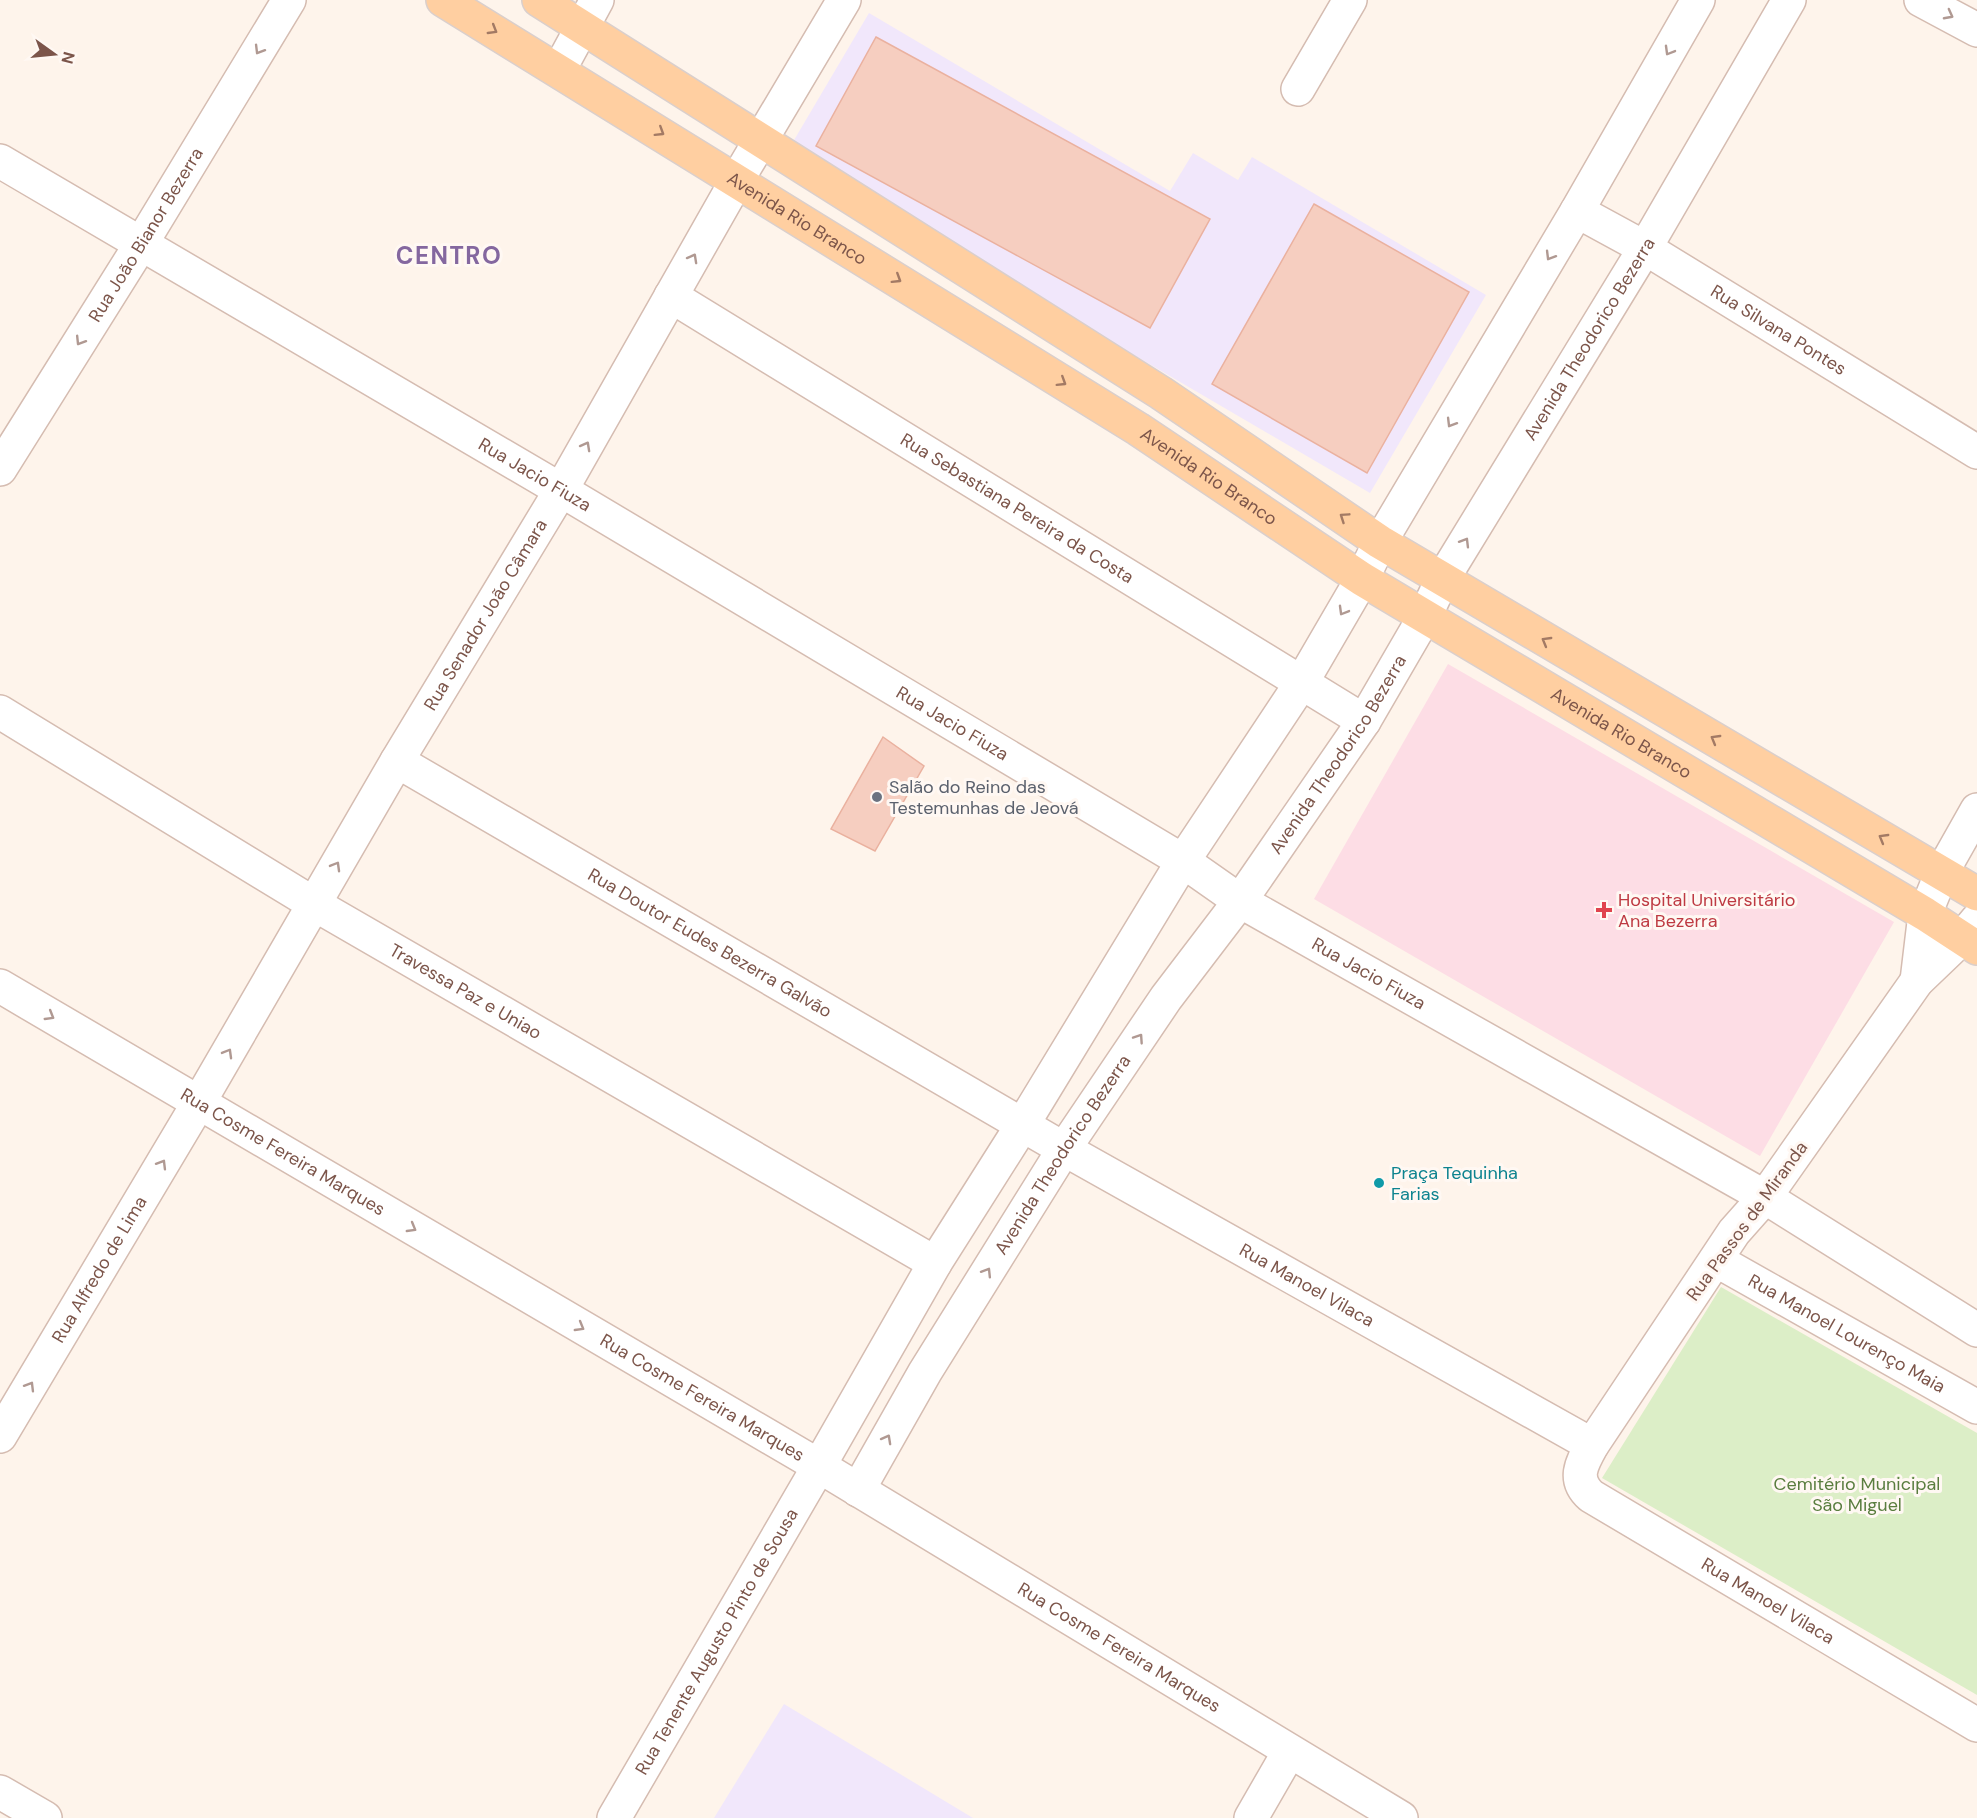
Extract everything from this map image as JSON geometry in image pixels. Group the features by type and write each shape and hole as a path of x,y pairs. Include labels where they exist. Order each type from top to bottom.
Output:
{"main road":[{"name":"Avenida Rio Branco","path":"443,0 1138,429 1362,579 1925,915 1972,935"},
{"path":"539,0 589,13 760,141 1161,393 1380,542 1977,894"}],"street":[{"name":"Rua João Bianor Bezerra","path":"0,469 141,244 289,0"},
{"name":"Rua Senador João Câmara","path":"198,1104 398,761 561,490 737,180 844,0"},
{"path":"1298,89 1350,0"},
{"path":"819,1466 935,1263 1023,1124 1183,861 1302,682 1362,579 1380,542 1577,211 1698,0"},
{"name":"Avenida Theodorico Bezerra","path":"858,1490 925,1372 1064,1149 1166,998 1240,901 1364,721 1425,616 1442,580 1645,248 1789,0"},
{"path":"1921,0 1977,30"},
{"path":"559,70 589,13"},
{"name":"Rua Jacio Fiuza","path":"0,161 561,490 1183,861 1240,901 1765,1197"},
{"name":"Rua Silvana Pontes","path":"1577,211 1645,248 1977,452"},
{"name":"Rua Sebastiana Pereira da Costa","path":"671,296 1364,721"},
{"name":"Travessa Paz e Uniao","path":"0,712 314,904 935,1263"},
{"name":"Rua Doutor Eudes Bezerra Galvão","path":"398,761 1023,1124"},
{"name":"Rua Passos de Miranda","path":"1917,981 1925,915 1942,872 1977,810"},
{"name":"Rua Passos de Miranda","path":"1587,1454 1734,1232 1765,1197 1917,981 1972,935"},
{"name":"Rua Cosme Fereira Marques","path":"0,986 819,1466 1401,1818"},
{"name":"Rua Alfredo de Lima","path":"0,1436 198,1104"},
{"name":"Rua Manoel Vilaca","path":"1023,1124 1587,1454 1580,1482 1590,1496 1977,1725"},
{"path":"1765,1197 1977,1330"},
{"name":"Rua Manoel Lourenço Maia","path":"1716,1260 1977,1407"},
{"name":"Rua Tenente Augusto Pinto de Sousa","path":"614,1818 819,1466"},
{"path":"1251,1818 1289,1752"}],"shaded area":[{"path":"869,13 1170,191 1193,153 1238,180 1252,157 1486,295 1370,493 787,152"},
{"name":"Hospital Universitário Ana Bezerra","path":"1448,664 1894,922 1760,1156 1314,899"},
{"path":"784,1704 973,1818 714,1818"}],"green space":[{"name":"Cemitério Municipal São Miguel","path":"1721,1287 1977,1433 1977,1695 1602,1478"}],"building":[{"path":"876,37 1210,219 1150,328 816,146"},
{"path":"1314,204 1469,292 1367,473 1212,384"},
{"name":"Salão do Reino das Testemunhas de Jeová","path":"883,737 924,766 875,851 831,829"}],"place":[{"name":"Salão do Reino das Testemunhas de Jeová","path":"877,797"},
{"name":"Hospital Universitário Ana Bezerra","path":"1604,910"},
{"name":"Praça Tequinha Farias","path":"1379,1183"}],"district":[{"name":"CENTRO","path":"449,256"}]}
